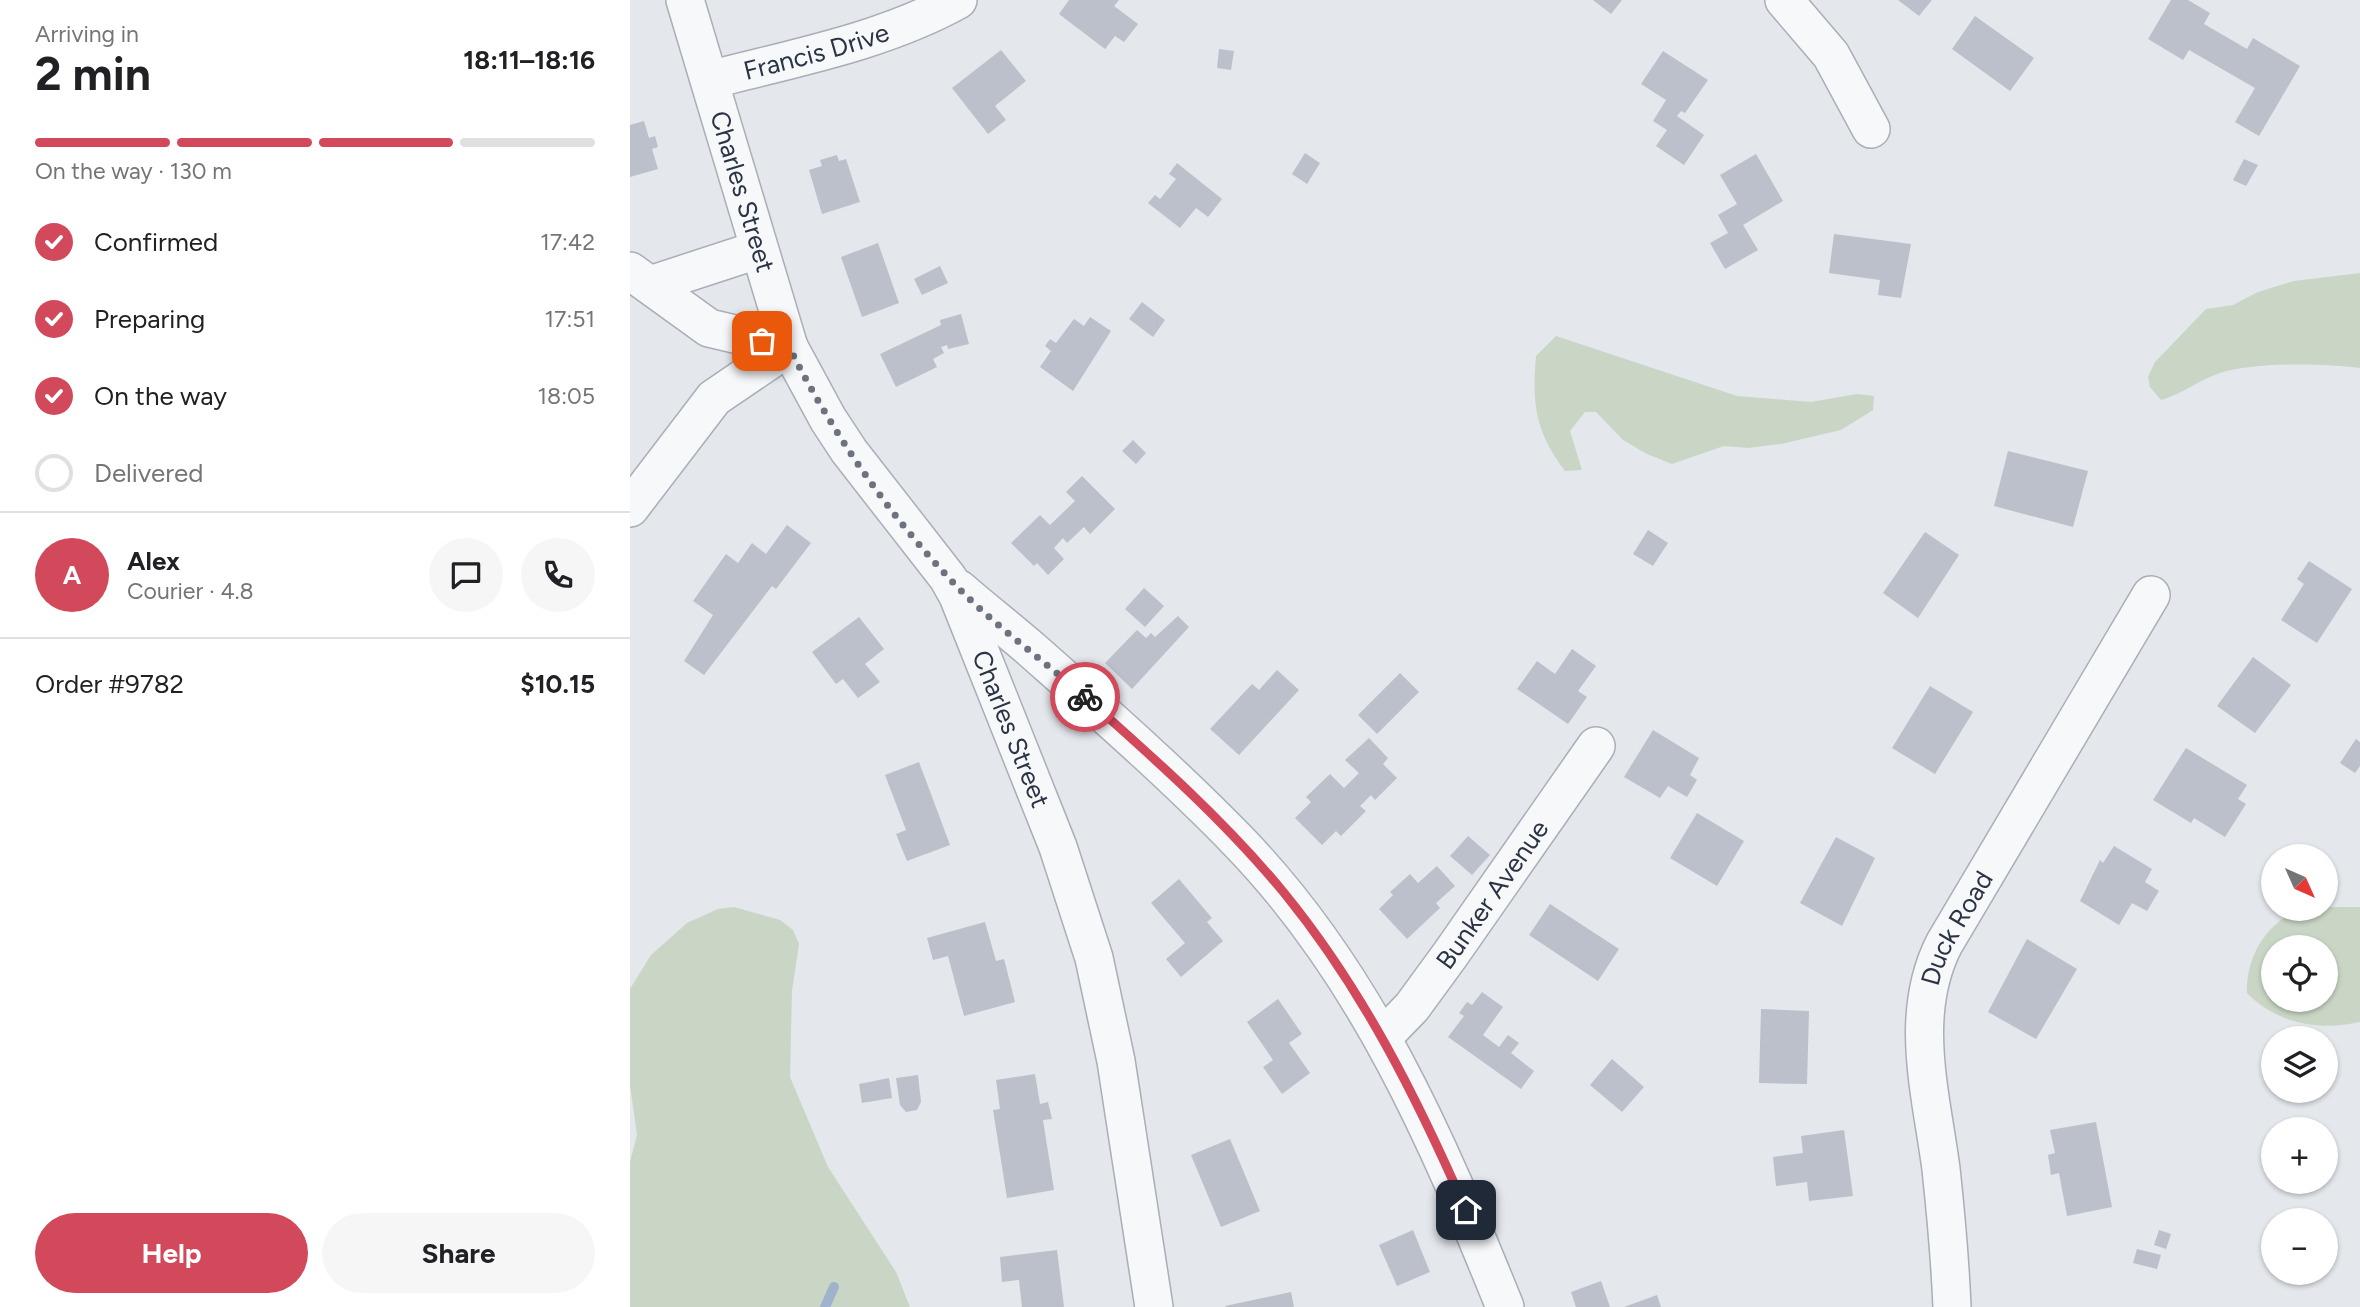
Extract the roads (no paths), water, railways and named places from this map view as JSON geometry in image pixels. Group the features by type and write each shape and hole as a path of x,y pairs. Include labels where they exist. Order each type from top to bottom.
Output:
{"street":[{"name":"Charles Street","path":"685,0 757,250 789,347 828,419 849,451 948,578 967,615 1058,847 1091,947 1118,1074 1154,1307"},
{"name":"Francis Drive","path":"710,80 883,32 926,17 958,0"},
{"path":"1784,0 1831,55 1871,129"},
{"path":"640,278 757,250"},
{"path":"640,278 709,328 789,347"},
{"path":"630,508 714,398 789,347"},
{"path":"948,578 1156,760 1239,841 1319,939 1383,1037 1438,1147 1505,1307"},
{"name":"Duck Road","path":"1952,1307 1948,1228 1923,1033 1928,983 1944,944 2151,596"},
{"name":"Bunker Avenue","path":"1383,1037 1412,1007 1596,746"}],"waterway":[{"path":"825,1307 834,1287"}]}
